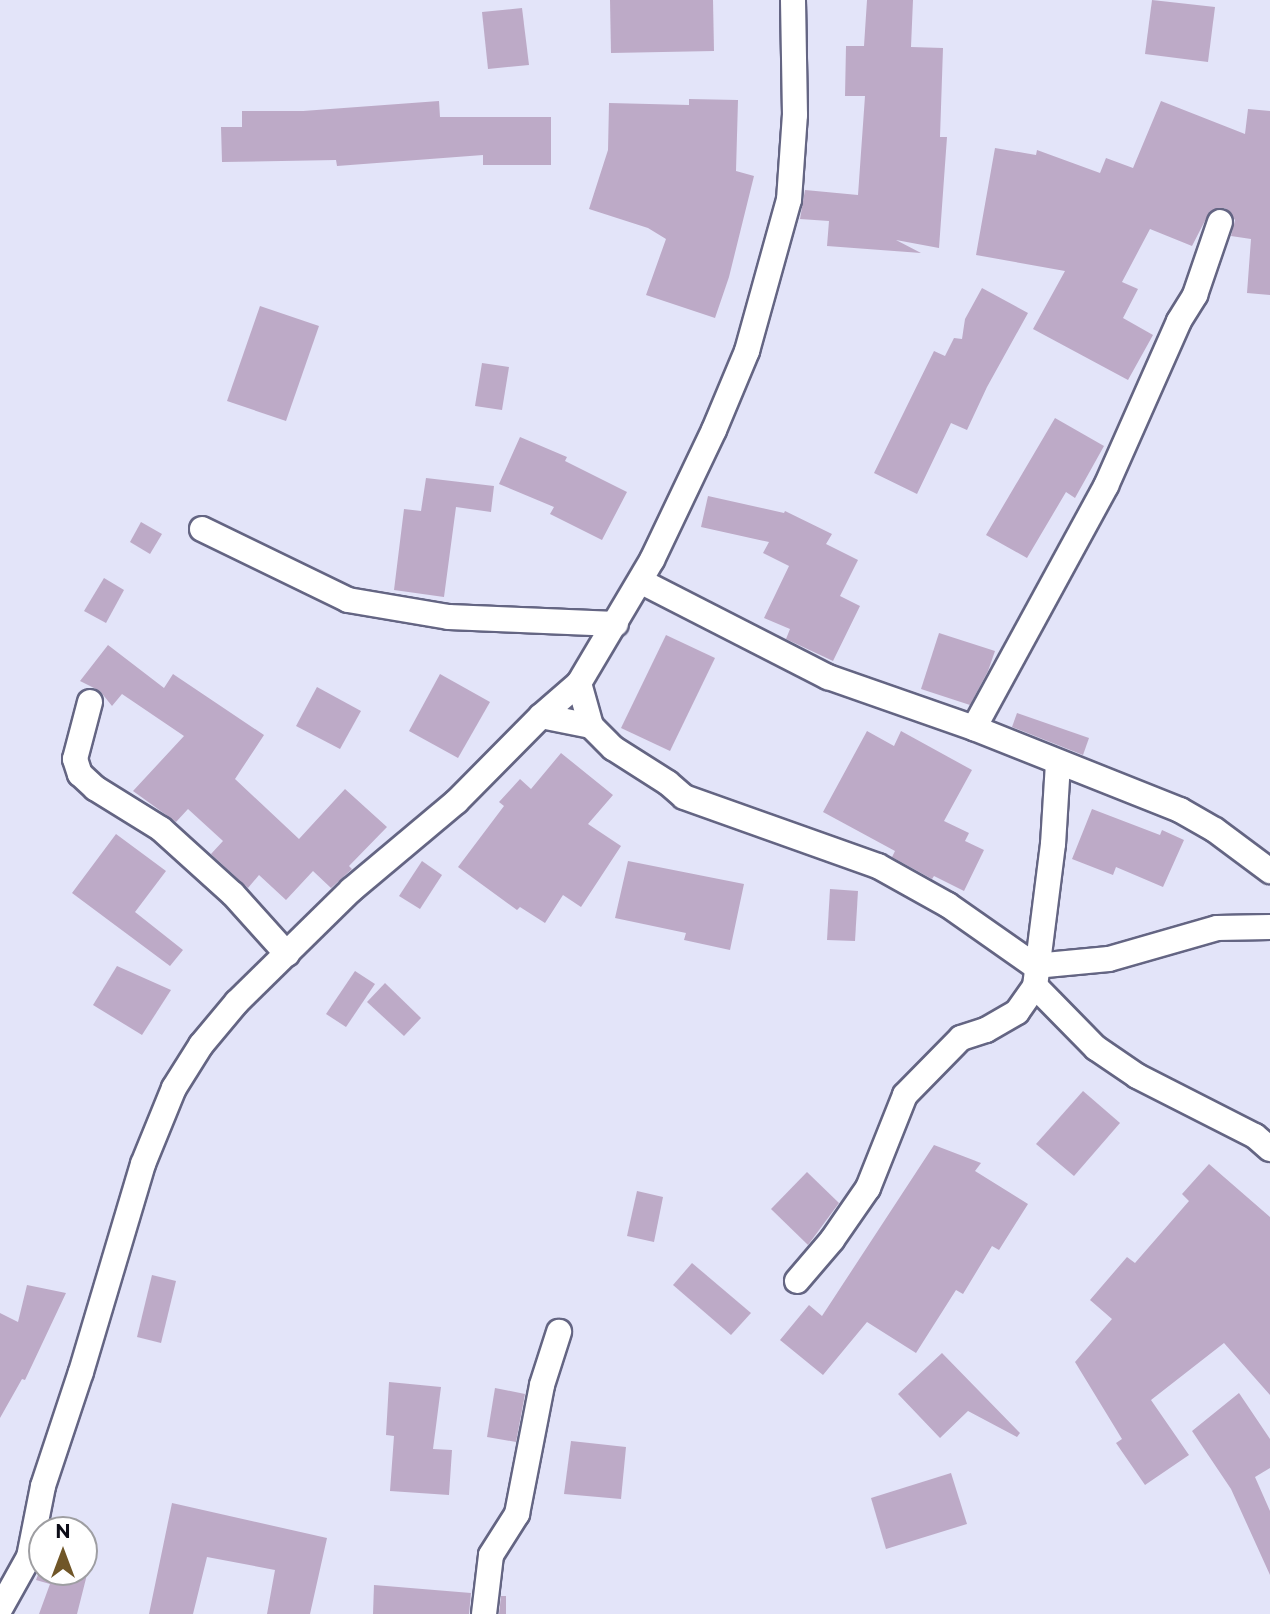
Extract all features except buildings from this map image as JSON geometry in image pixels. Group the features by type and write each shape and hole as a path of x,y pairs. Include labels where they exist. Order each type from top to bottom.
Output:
{"street":[{"path":"0,1609 29,1556 43,1486 81,1372 143,1164 174,1088 208,1037 286,954 351,890 456,802 541,716 579,684 648,571 714,430 747,351 789,200 794,115 793,0"},
{"path":"974,728 1106,486 1179,321 1195,295 1220,222"},
{"path":"202,529 348,600 449,617 621,616"},
{"path":"648,571 828,677 974,728 1180,810 1215,830 1270,872"},
{"path":"579,684 591,726 613,748 668,783 684,797 786,836 878,866 947,905 1035,976 1045,999 1106,1055 1137,1076 1255,1136 1270,1149"},
{"path":"90,702 75,759 80,774 95,788 162,829 233,894 286,954"},
{"path":"541,716 591,726"},
{"path":"797,1281 832,1240 868,1188 905,1095 961,1038 986,1030 1017,1012 1035,976 1054,844 1058,763"},
{"path":"1035,976 1109,959 1217,928 1270,927"},
{"path":"484,1614 492,1555 517,1514 542,1385 559,1332"}]}
